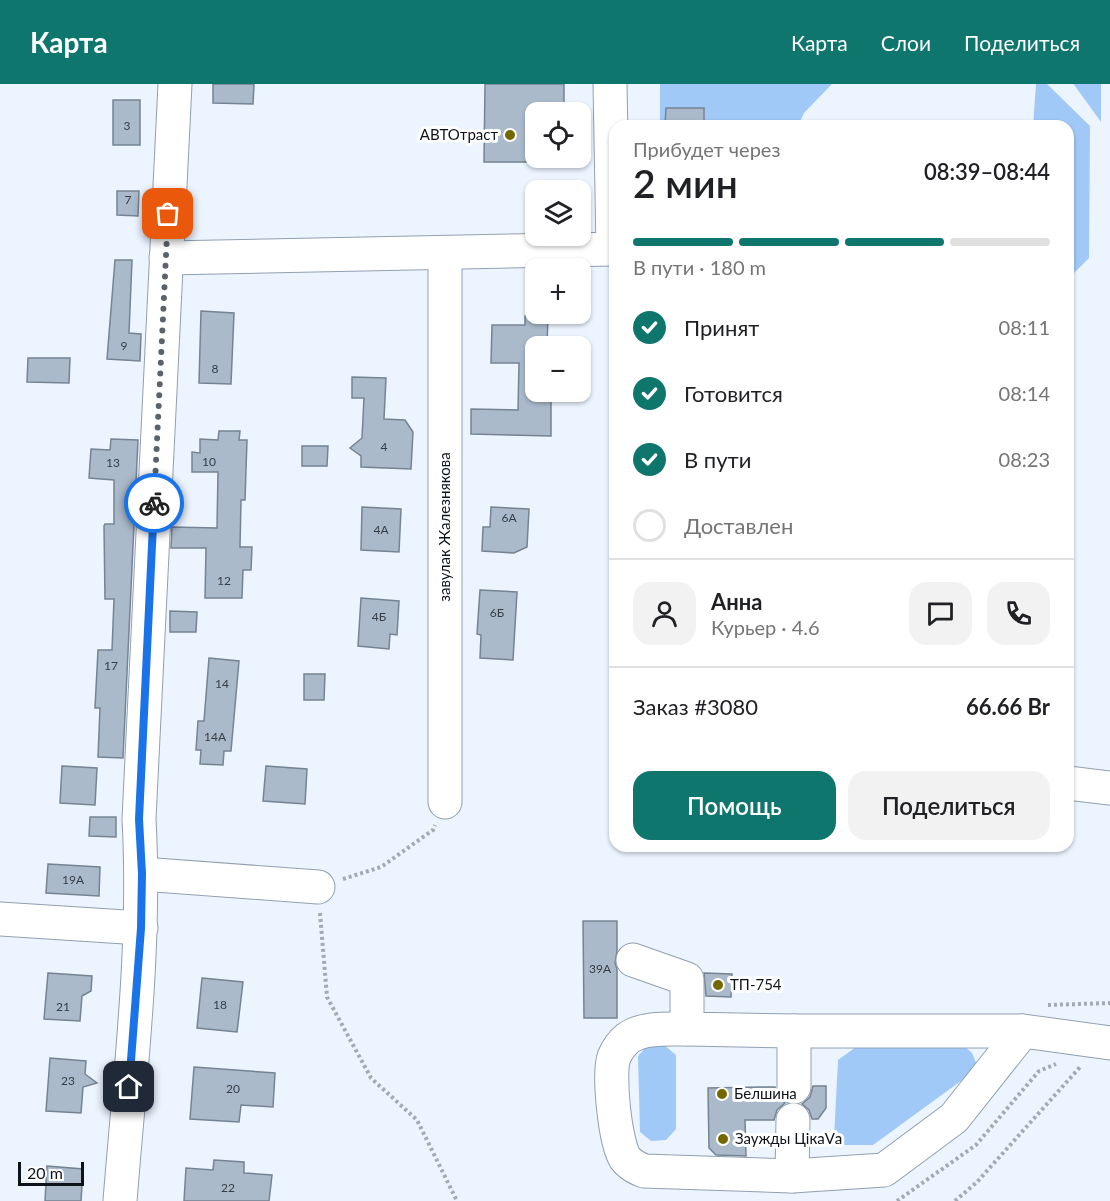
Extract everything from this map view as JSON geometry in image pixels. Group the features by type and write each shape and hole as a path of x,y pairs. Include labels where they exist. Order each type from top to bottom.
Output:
{"street":[{"path":"120,1201 141,928 142,874 139,819 175,84"},
{"path":"610,84 611,120"},
{"path":"166,258 609,249"},
{"name":"завулак Жалезнякова","path":"445,253 445,802"},
{"path":"1074,784 1110,788"},
{"path":"142,874 318,887"},
{"path":"0,919 141,928"},
{"path":"633,960 687,979 687,1029"},
{"path":"1023,1031 954,1118 884,1170 792,1176 644,1171 633,1166 626,1159 618,1142 614,1108 613,1059 620,1046 628,1038 638,1033 687,1029 1023,1031 1110,1043"},
{"path":"794,1031 794,1087"},
{"path":"792,1176 793,1120"}],"path":[{"path":"445,802 433,830 381,867 318,887 327,998 371,1078 417,1120 441,1164 457,1201"},
{"path":"955,1201 977,1182 1084,1063 1076,1063"},
{"path":"897,1201 976,1145 1039,1071 1051,1065 1060,1064"}],"shaded area":[{"path":"660,84 832,84 804,113 801,120 660,120"},
{"path":"1036,84 1047,84 1090,126 1089,258 1074,273 1074,120 1033,120"},
{"path":"1073,84 1101,84 1101,122 1075,86"},
{"path":"663,1044 676,1055 676,1129 666,1140 651,1141 640,1132 638,1056 648,1045"},
{"path":"962,1044 972,1053 977,1065 965,1078 873,1145 843,1145 834,1138 838,1060 856,1047"}],"building":[{"path":"213,84 254,84 253,104 213,103"},
{"name":"АВТОтраст","path":"485,84 564,84 564,102 525,102 525,162 484,162"},
{"path":"113,100 140,100 140,145 113,145"},
{"path":"666,108 704,108 704,120 665,120"},
{"path":"117,191 139,191 138,216 117,215"},
{"path":"115,260 132,260 129,333 141,334 140,361 107,359"},
{"path":"201,311 234,313 231,384 199,383"},
{"path":"548,324 547,336 525,336 525,402 551,402 551,436 471,434 471,409 518,410 519,363 491,363 492,325"},
{"path":"28,358 70,358 69,383 27,382"},
{"path":"352,377 386,378 384,419 405,420 413,432 411,469 361,467 361,456 350,448 362,438 364,398 352,398"},
{"path":"219,431 240,431 239,440 247,440 245,500 241,500 240,547 252,547 251,570 243,570 242,598 205,598 206,548 171,548 172,527 217,528 218,472 192,472 192,452 200,453 200,439 218,440"},
{"path":"111,439 138,440 123,758 98,757 100,708 95,708 98,650 112,650 114,599 105,599 104,526 114,524 114,480 89,478 91,449 110,450"},
{"path":"302,446 328,446 327,466 302,466"},
{"path":"362,507 401,509 399,552 361,550"},
{"path":"491,507 529,509 527,547 514,553 482,551 483,527 490,527"},
{"path":"480,590 517,592 513,660 480,658 481,635 477,634"},
{"path":"361,598 399,601 397,635 390,634 389,649 358,646"},
{"path":"170,611 197,612 196,632 170,632"},
{"path":"209,658 239,661 231,751 224,751 223,765 200,764 201,750 196,750 198,721 204,721"},
{"path":"304,674 325,674 324,700 304,700"},
{"path":"62,766 97,768 95,805 60,803"},
{"path":"266,766 307,769 305,804 263,801"},
{"path":"90,817 116,817 116,837 89,836"},
{"path":"48,864 100,867 99,896 46,893"},
{"path":"583,921 617,921 615,963 617,1018 584,1018"},
{"path":"48,973 92,976 91,991 82,996 80,1021 44,1019"},
{"name":"ТП-754","path":"704,973 732,974 731,997 706,996"},
{"path":"202,978 243,982 237,1032 197,1028"},
{"path":"50,1058 86,1061 85,1074 97,1083 83,1087 81,1113 46,1111"},
{"path":"194,1067 275,1073 273,1107 241,1105 239,1122 190,1119"},
{"path":"813,1086 826,1086 826,1108 818,1119 812,1119 809,1110 802,1104 810,1097"},
{"path":"775,1087 778,1097 785,1103 777,1110 774,1120 745,1120 746,1156 716,1155 709,1148 708,1088"},
{"path":"214,1160 244,1162 244,1173 272,1175 269,1201 184,1201 186,1168 213,1170"},
{"path":"47,1166 83,1169 81,1201 45,1201"}],"way so far":[{"path":"154,503 168,214"}],"place":[{"name":"АВТОтраст","path":"510,135"},
{"name":"ТП-754","path":"718,985"},
{"name":"Белшина","path":"722,1094"},
{"name":"Заужды ЦікаVа","path":"723,1139"}],"route":[{"path":"129,1087 141,928 142,874 139,819 154,503"}]}
